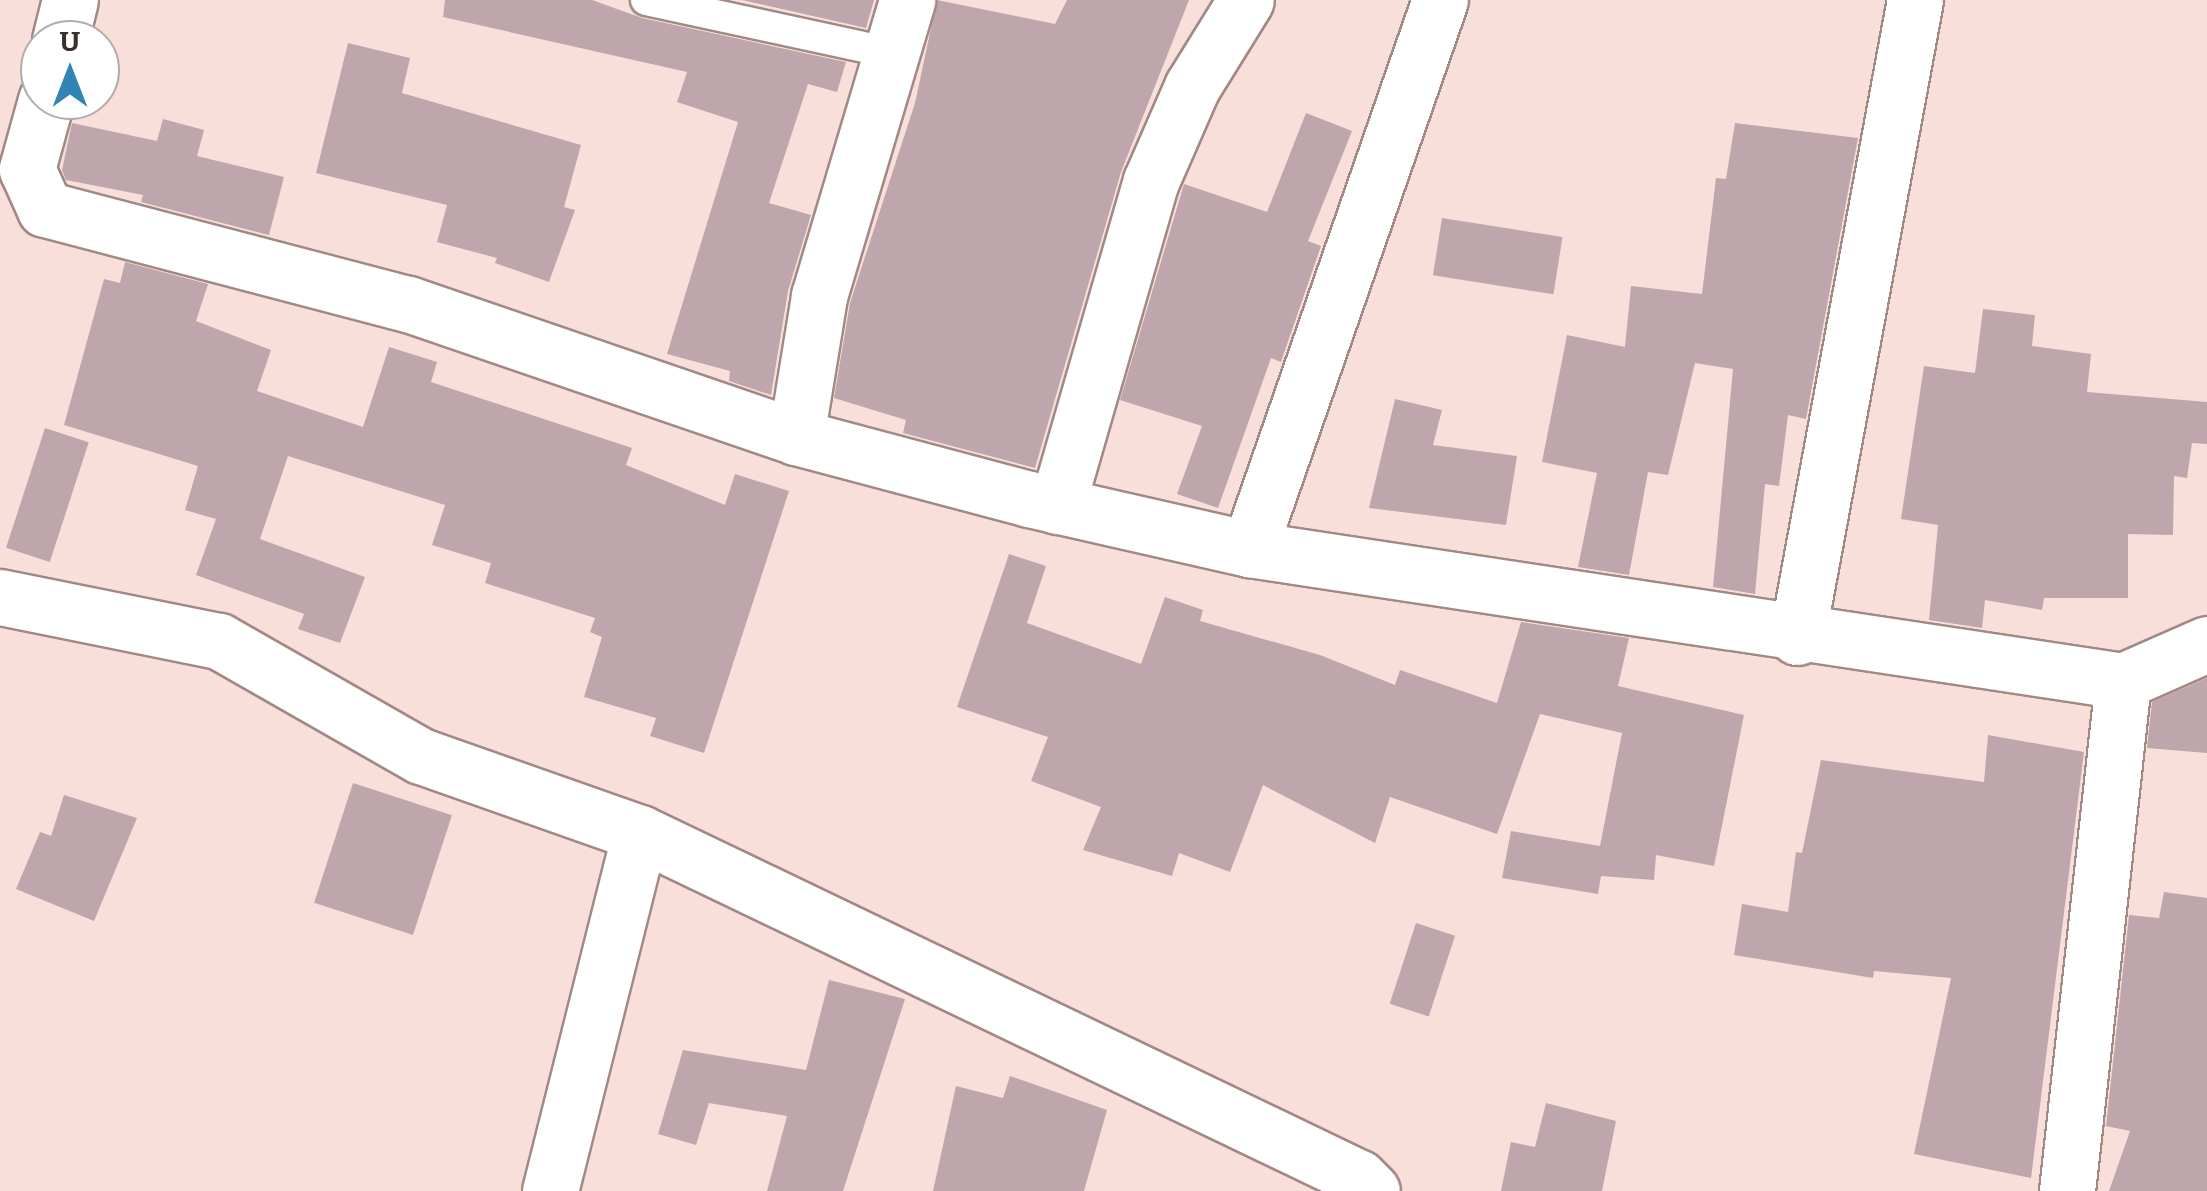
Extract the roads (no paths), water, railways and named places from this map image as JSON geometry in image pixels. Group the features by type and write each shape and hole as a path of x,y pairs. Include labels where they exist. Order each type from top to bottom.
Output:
{"street":[{"path":"796,436 819,296 907,0"},
{"path":"1057,506 1151,181 1192,87 1246,0"},
{"path":"1249,549 1440,0"},
{"path":"1797,636 1915,0"},
{"path":"40,120 27,169 45,209 408,304 796,436 1057,506 1249,549 1797,636 2123,681 2207,644"},
{"path":"0,597 219,641 420,756 640,833 1324,1161 1372,1191"},
{"path":"2067,1191 2123,681"},
{"path":"550,1191 640,833"}],"lane":[{"path":"646,0 892,52"}]}
